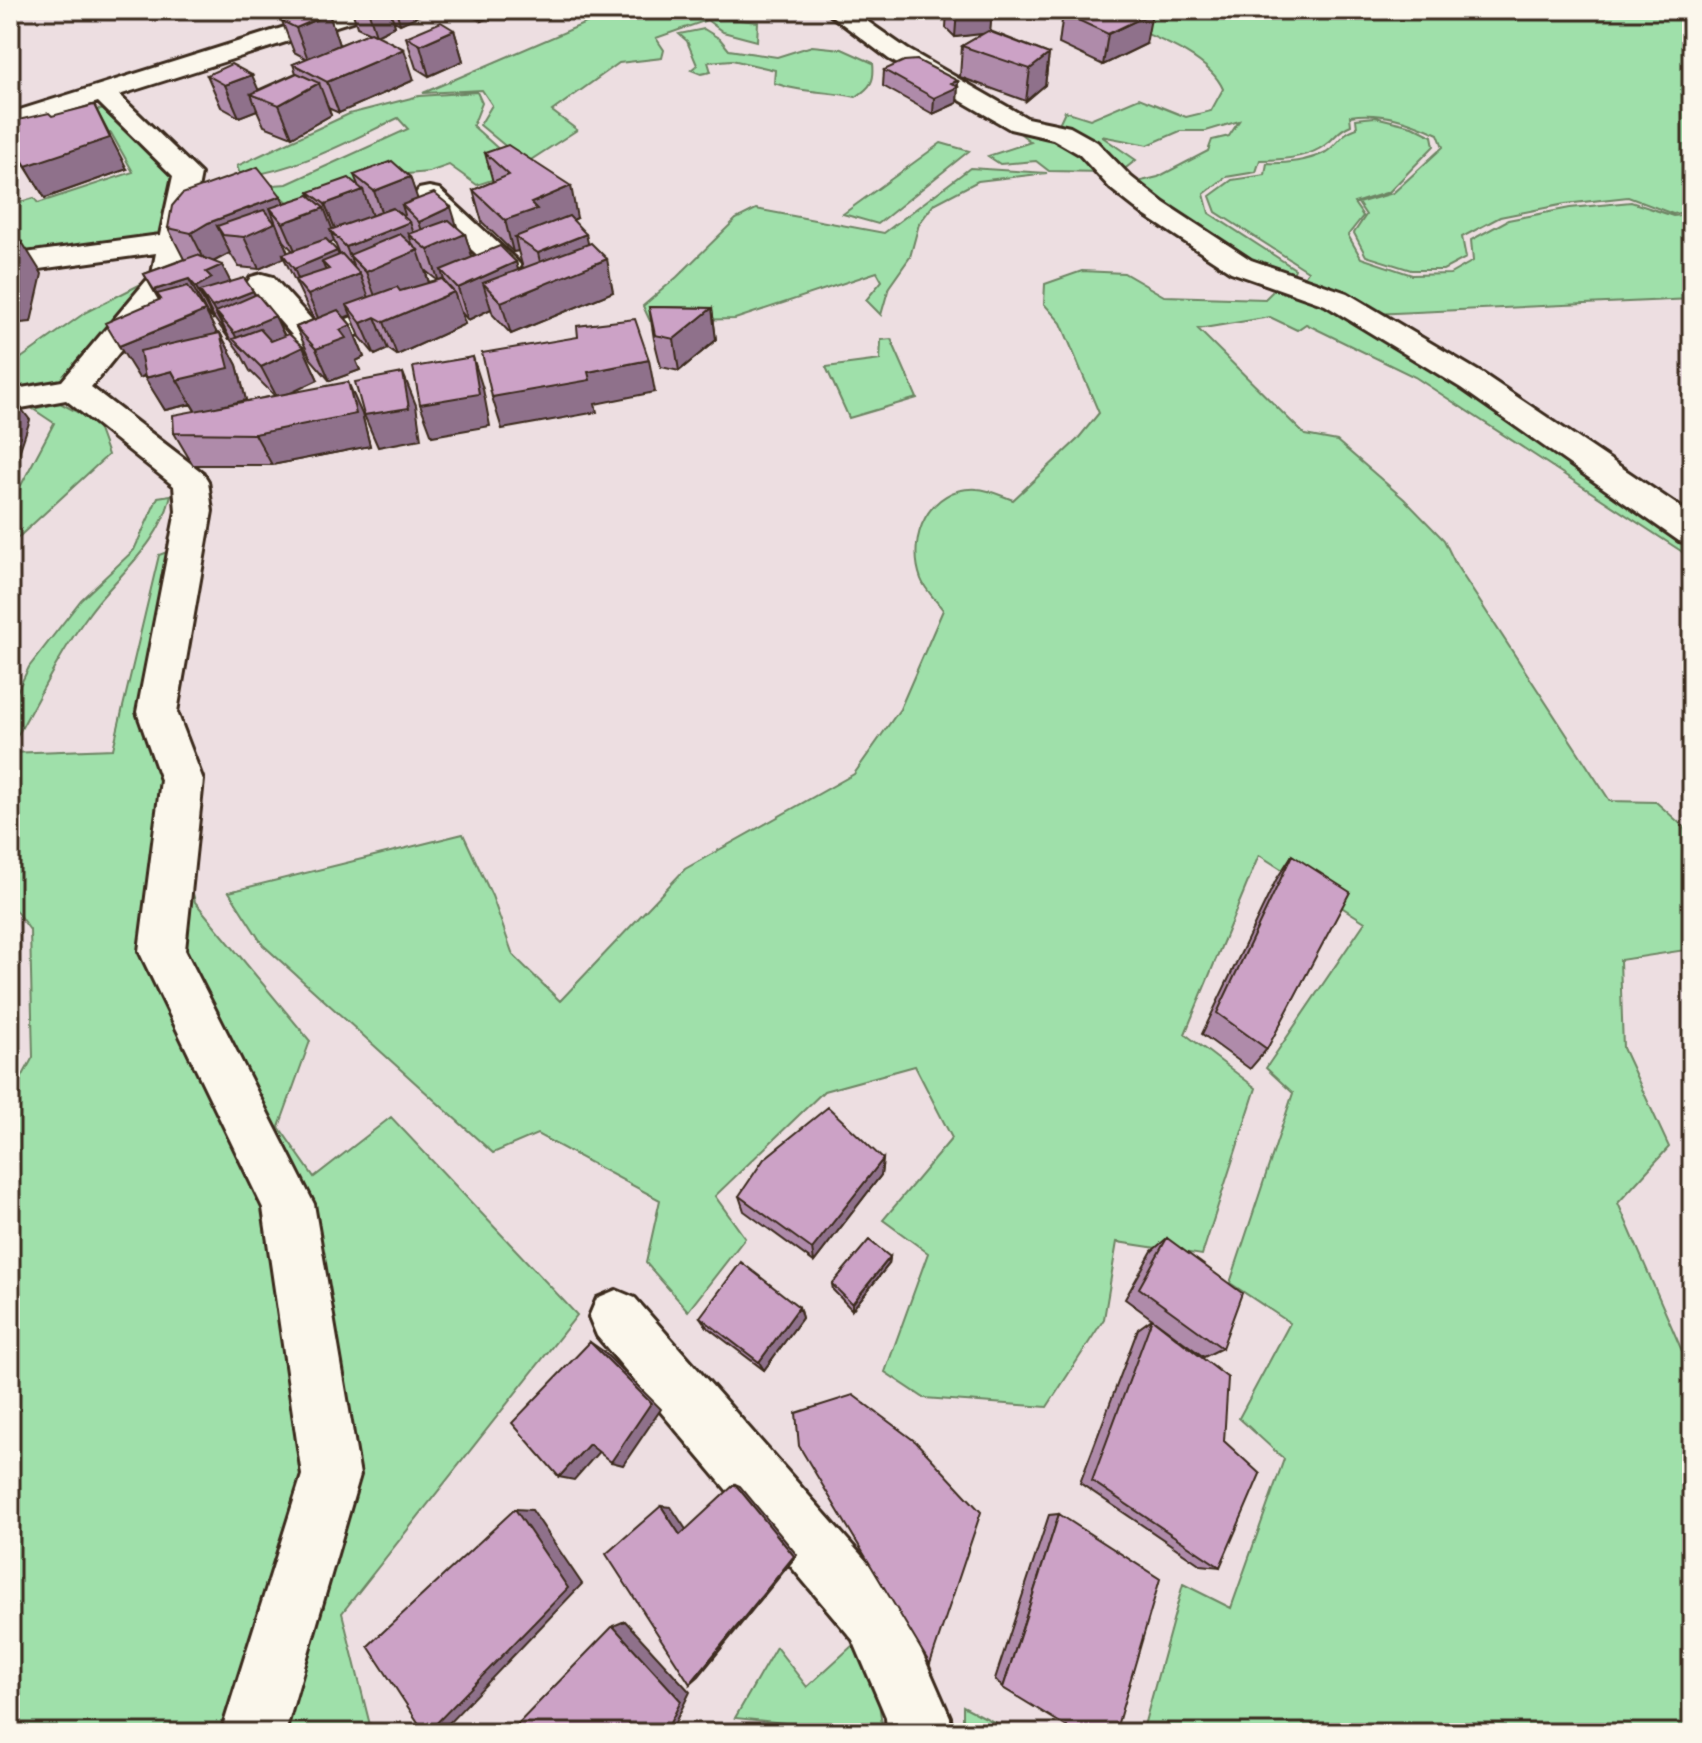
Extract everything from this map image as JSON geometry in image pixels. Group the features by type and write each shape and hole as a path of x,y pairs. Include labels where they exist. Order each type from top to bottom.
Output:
{"street":[{"path":"274,10 300,31"},
{"path":"10,121 363,10"},
{"path":"836,10 898,54 1019,124 1061,133 1088,148 1121,183 1154,209 1241,266 1336,299 1472,381 1692,532"},
{"path":"10,400 72,389 179,266 187,174 102,92"},
{"path":"262,283 315,342 506,266 431,210"},
{"path":"10,264 179,266"},
{"path":"230,281 262,283 290,272"},
{"path":"72,389 191,481 194,511 157,712 182,780 162,951 288,1204 331,1475 253,1733"},
{"path":"616,1317 875,1618 918,1717 919,1733"}],"green space":[{"path":"660,10 714,10 721,18 758,22 757,41 723,32 707,20 656,38 664,50 662,58 619,63 552,111 577,130 526,163 480,125 492,105 482,90 423,93 595,19 642,18"},
{"path":"1106,10 1692,10 1692,211 1673,214 1628,197 1565,204 1500,217 1462,237 1466,258 1443,270 1411,270 1366,256 1354,233 1366,215 1358,203 1393,193 1443,147 1438,134 1395,118 1350,116 1351,125 1318,149 1294,157 1260,160 1256,172 1226,177 1204,194 1209,213 1295,269 1292,277 1245,259 1133,183 1158,177 1208,151 1212,140 1229,136 1239,121 1206,131 1180,131 1148,145 1101,136 1136,160 1122,171 1058,126 1065,111 1090,119 1139,98 1186,117 1211,111 1223,89 1215,76 1189,55 1106,16"},
{"path":"704,29 720,39 729,50 777,57 812,46 842,49 873,63 872,79 856,97 784,86 774,83 775,70 732,60 708,62 711,72 701,74 691,70 697,65 687,41 679,34"},
{"path":"477,92 482,103 473,126 522,170 477,185 449,165 429,172 407,174 297,210 274,190 204,190 287,184 408,129 398,118 302,162 241,177 237,166 349,114 419,96"},
{"path":"86,109 103,110 174,177 164,235 144,256 10,272 10,205 34,198 38,203 133,172 111,133 18,157 10,147 10,134"},
{"path":"1375,117 1412,126 1432,136 1434,146 1389,192 1354,203 1363,216 1348,235 1361,258 1412,275 1450,274 1473,261 1471,240 1508,220 1570,208 1631,202 1673,216 1692,214 1692,299 1373,314 1302,280 1308,271 1216,212 1210,196 1232,180 1265,175 1267,163 1297,161 1319,155 1357,128 1356,119"},
{"path":"1033,131 1067,140 1101,172 1049,171 1036,161 1000,164 988,156 1031,142 1021,134"},
{"path":"941,143 969,151 878,224 843,214"},
{"path":"970,168 1047,173 978,181 934,204 919,224 910,257 889,287 881,315 866,300 882,281 877,272 735,319 650,321 643,306 736,219 756,209 884,233"},
{"path":"1082,271 1124,273 1164,296 1265,299 1275,289 1329,304 1452,377 1692,541 1692,562 1681,551 1415,377 1306,324 1297,330 1270,317 1198,329 1305,435 1337,441 1404,499 1444,540 1456,565 1610,801 1656,802 1684,827 1692,844 1692,949 1620,960 1623,1048 1669,1147 1618,1203 1692,1374 1692,1733 1142,1733 1183,1584 1231,1608 1284,1459 1239,1418 1290,1323 1230,1283 1293,1093 1266,1068 1365,922 1259,855 1185,1034 1256,1088 1202,1255 1117,1242 1104,1319 1047,1407 924,1398 885,1372 928,1253 883,1220 952,1138 915,1066 824,1091 715,1196 745,1238 688,1311 646,1263 660,1200 537,1134 493,1153 263,945 229,892 463,834 492,896 513,955 560,1001 685,869 854,774 900,709 943,610 923,583 917,563 919,532 925,518 934,505 960,490 981,489 1013,500 1077,440 1099,413 1061,323 1044,304 1045,284"},
{"path":"147,281 65,382 10,391 10,366 86,312"},
{"path":"891,339 917,398 849,418 826,367 880,360 881,340"},
{"path":"60,403 96,422 108,455 10,545 10,506 54,423 33,409"},
{"path":"171,495 157,530 77,631 10,749 10,706 29,667 81,600 134,550 158,497"},
{"path":"172,550 146,738 169,790 195,902 310,1041 279,1127 314,1177 391,1117 577,1315 342,1613 372,1733 10,1733 10,1099 33,1057 30,930 10,903 10,753 113,749 159,555"},
{"path":"853,1645 877,1687 883,1733 735,1718 776,1647 807,1687"},
{"path":"963,1706 1015,1733 963,1733"}],"building":[{"path":"310,10 329,14 296,28 282,21"},
{"path":"1070,10 1144,10 1152,13 1108,34 1063,13"},
{"path":"441,22 454,30 420,45 406,37"},
{"path":"988,31 1049,54 1030,69 962,46"},
{"path":"371,32 404,49 327,82 293,64"},
{"path":"917,60 958,81 951,83 958,87 934,98 884,70 904,61"},
{"path":"231,64 252,75 225,85 207,75"},
{"path":"297,73 319,83 279,105 251,94"},
{"path":"94,105 110,138 26,166 10,141 10,129 19,125 18,120 49,113 52,116"},
{"path":"508,145 571,186 531,203 537,209 505,220 473,190 509,175 485,153"},
{"path":"392,161 410,177 374,191 354,175"},
{"path":"258,167 281,196 208,223 191,233 168,228 172,206 182,194"},
{"path":"349,178 363,190 325,204 309,192"},
{"path":"434,193 451,207 419,222 402,205"},
{"path":"309,195 324,208 283,223 270,208"},
{"path":"393,208 410,222 346,247 330,230"},
{"path":"264,210 275,223 244,237 223,235 217,226"},
{"path":"569,216 586,234 538,253 515,237"},
{"path":"449,220 465,234 428,250 409,234"},
{"path":"400,234 418,250 366,272 349,255"},
{"path":"326,239 337,251 294,269 283,254"},
{"path":"22,242 10,284 10,243"},
{"path":"591,243 607,259 501,302 483,283"},
{"path":"500,246 516,262 458,288 441,270"},
{"path":"342,254 360,274 308,295 295,280 329,269 322,262"},
{"path":"197,255 222,265 206,272 212,278 196,287 189,279 154,290 144,274"},
{"path":"244,278 253,291 212,307 200,291"},
{"path":"442,279 454,292 384,322 375,317 361,323 347,305 397,287 400,291"},
{"path":"188,286 205,311 119,346 105,323 161,299 157,294"},
{"path":"257,294 275,316 234,333 216,312"},
{"path":"649,307 712,308 674,339 655,335"},
{"path":"338,310 351,325 340,330 346,338 316,349 296,327"},
{"path":"635,319 649,360 588,372 590,380 492,397 482,353 578,337 577,326"},
{"path":"260,329 271,341 289,334 303,347 261,367 233,339"},
{"path":"220,333 229,368 177,380 172,371 145,378 140,351"},
{"path":"473,357 479,394 420,404 413,367"},
{"path":"403,373 409,408 364,415 355,382"},
{"path":"348,382 356,414 255,434 174,433 173,415"},
{"path":"1292,855 1350,892 1267,1049 1217,1013"},
{"path":"828,1107 883,1159 812,1249 739,1196 764,1159"},
{"path":"1167,1238 1242,1293 1222,1348 1139,1288"},
{"path":"869,1240 890,1257 852,1304 832,1284"},
{"path":"741,1262 799,1307 759,1362 700,1317"},
{"path":"1152,1319 1228,1378 1224,1441 1260,1474 1220,1567 1092,1481"},
{"path":"590,1342 651,1403 611,1462 589,1444 559,1477 512,1423"},
{"path":"853,1395 916,1442 981,1512 930,1664 799,1446 796,1413"},
{"path":"735,1484 794,1556 690,1684 606,1554 661,1506 680,1535"},
{"path":"515,1509 568,1588 425,1733 368,1646"},
{"path":"1059,1514 1160,1579 1115,1733 1077,1733 1003,1688"},
{"path":"613,1626 681,1701 665,1733 509,1733"}]}
